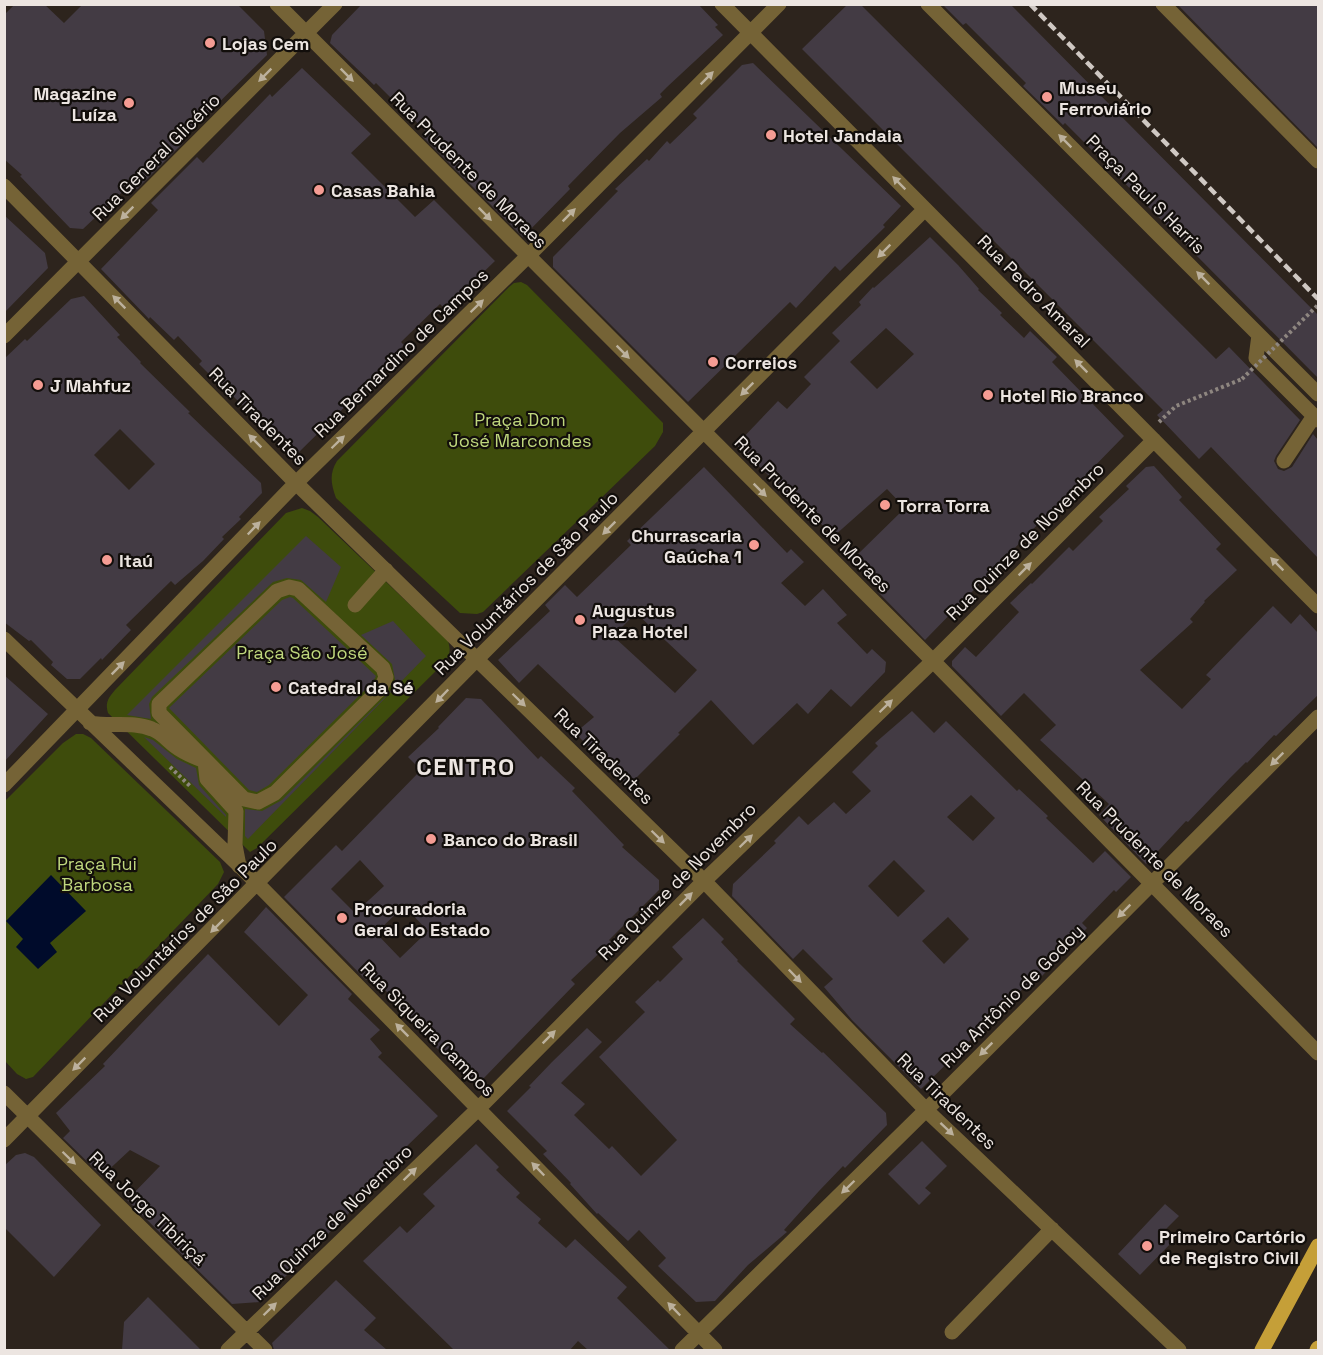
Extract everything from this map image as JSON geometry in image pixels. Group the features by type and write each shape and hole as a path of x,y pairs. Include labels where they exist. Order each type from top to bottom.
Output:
{"main road":[{"path":"1262,1350 1318,1246"}],"street":[{"name":"Rua Prudente de Moraes","path":"277,4 933,661 1318,1053"},
{"name":"Rua General Glicério","path":"4,336 335,4"},
{"name":"Rua Pedro Amaral","path":"722,4 1318,606"},
{"name":"Rua Bernardino de Campos","path":"4,785 296,483 528,256 779,4"},
{"name":"Praça Paul S Harris","path":"928,4 1318,394"},
{"path":"1164,4 1318,161"},
{"name":"Rua Tiradentes","path":"4,186 296,483 704,881 926,1110 1179,1350"},
{"name":"Rua Voluntários de São Paulo","path":"4,1140 477,659 925,209"},
{"path":"1259,334 1257,358 1316,418 1284,461"},
{"name":"Rua Quinze de Novembro","path":"228,1350 479,1108 704,881 933,661 1150,437"},
{"path":"355,605 386,570"},
{"path":"90,723 106,726 132,724 154,729 176,747 205,761 244,799 258,802 275,793 381,688 386,677 383,668 298,588 289,587 277,591 159,704 159,713 205,761 207,779 236,812 235,845 239,866"},
{"name":"Rua Siqueira Campos","path":"4,639 258,884 715,1350"},
{"name":"Rua Antônio de Godoy","path":"682,1350 926,1110 1318,717"},
{"name":"Rua Jorge Tibiriçá","path":"4,1093 266,1350"},
{"path":"952,1332 1052,1228"}],"path":[{"path":"1150,437 1176,406 1242,379 1318,305"},
{"path":"170,766 188,784"}],"green space":[{"name":"Praça Dom José Marcondes","path":"521,282 527,285 663,423 663,432 655,446 483,612 460,613 336,498 332,475 337,461 509,287"},
{"name":"Praça São José","path":"302,508 318,517 448,641 449,653 444,663 257,848 250,852 108,713 107,703 115,690 286,513"},
{"name":"Praça Rui Barbosa","path":"76,734 83,734 91,738 220,862 224,872 218,884 33,1077 26,1079 17,1074 5,1061 5,801 63,743"}],"water":[{"path":"51,875 86,911 50,943 57,952 38,969 16,947 23,939 6,921"}],"building":[{"path":"15,4 44,4 64,23 83,4 237,4 264,31 267,55 180,141 183,143 137,189 131,184 83,229 70,228 20,176 22,175 4,159 4,15"},
{"path":"362,4 698,4 718,25 715,27 723,35 660,94 662,97 620,133 568,186 570,189 523,237 422,136 426,132 396,101 376,83 374,85 330,43 332,35"},
{"path":"848,4 860,4 1216,359 1229,347 1300,420 1276,456 1274,461 1278,469 1284,471 1292,467 1313,434 1318,440 1318,558 1211,447 1199,459 1157,415 1163,410 802,49"},
{"path":"942,4 1010,4 1318,315 1318,378 1065,123 1063,125 1023,86 1026,83 966,23 963,25"},
{"path":"1177,4 1318,4 1318,148"},
{"path":"753,63 901,206 883,225 885,227 840,271 835,266 796,308 790,302 688,402 553,267 553,257 618,191 615,189 647,159 649,161 667,141 670,144 697,118 693,114 742,65"},
{"path":"302,68 371,134 351,153 415,217 434,200 495,261 468,287 474,293 451,315 440,304 401,342 404,345 373,379 297,454 257,413 253,416 221,386 199,364 202,361 178,336 174,340 150,317 149,319 101,269 158,210 151,203 197,157 203,163 270,94 272,97"},
{"path":"4,215 45,253 48,268 4,313"},
{"path":"930,237 1002,313 1000,315 1024,338 1030,331 1057,357 1052,362 1124,436 925,640 878,592 885,585 855,557 905,508 887,489 834,536 736,445 778,401 787,409 811,384 804,377 840,341 832,333 861,305 859,302","holes":["886,328 914,354 877,389 850,362"]},
{"path":"84,296 120,335 117,337 140,363 261,483 262,493 203,561 175,585 171,581 126,625 131,630 80,679 67,679 51,665 53,662 31,640 29,641 4,622 4,359 25,339 27,341 71,299","holes":["120,429 155,464 129,490 94,455"]},
{"path":"1154,466 1182,497 1179,500 1221,544 1216,549 1237,570 1204,601 1190,619 1193,622 1140,670 1182,709 1211,679 1206,675 1273,606 1291,624 1300,614 1318,633 1318,695 1246,762 1146,864 1099,815 1109,804 1040,740 1056,725 1024,693 1001,716 952,666 952,661 965,647 976,657 1019,612 1010,603 1069,547 1073,551 1103,521 1099,517 1129,489 1126,486 1146,467"},
{"path":"704,467 787,553 791,549 804,562 781,583 805,606 823,589 847,615 837,623 867,654 872,649 886,662 885,672 851,707 831,689 808,714 797,703 753,745 711,700 628,786 575,733 594,717 538,664 519,683 498,660 550,611 545,605 565,585 577,597 631,545 627,541","holes":["636,613 697,670 675,693 613,636"]},
{"path":"306,536 341,567 326,602 301,580 287,578 273,582 152,697 149,704 151,719 127,715"},
{"path":"290,597 376,676 373,682 269,785 257,792 249,790 169,708 282,600"},
{"path":"393,621 426,656 248,839 245,836 245,809 262,811 282,800 390,692 395,680 392,664 361,635"},
{"path":"4,675 48,714 4,762"},
{"path":"466,698 481,699 538,759 541,756 575,788 572,791 624,845 622,847 659,880 659,890 609,940 611,942 571,980 575,984 483,1079 467,1080 436,1047 438,1045 371,975 366,980 284,897 336,845 342,851 421,770 408,757","holes":["360,860 384,886 355,913 331,889","404,906 428,931 400,958 376,933"]},
{"path":"912,711 934,733 946,721 1017,791 1019,789 1048,816 1046,818 1093,863 1105,851 1131,877 1116,892 1114,890 1082,923 1087,928 1042,976 1039,973 921,1089 852,1020 824,987 833,979 803,949 793,959 732,896 733,884 776,843 774,841 799,816 808,825 834,802 846,814 871,791 852,772 878,746 875,743","holes":["971,795 995,818 973,841 947,817","894,860 925,891 898,917 868,886","948,917 969,939 944,964 922,941"]},
{"path":"144,737 153,740 177,759 196,768 199,785 226,817"},
{"path":"266,907 352,994 348,999 380,1030 370,1039 382,1053 378,1057 438,1116 407,1146 410,1149 369,1190 370,1192 260,1302 232,1304 127,1200 160,1166 130,1150 102,1176 63,1138 70,1131 56,1113 105,1066 103,1064 208,954 279,1026 308,995 244,932"},
{"path":"703,918 724,939 721,942 737,961 795,1019 790,1024 823,1052 886,1113 887,1125 819,1191 784,1230 787,1232 748,1265 715,1301 696,1302 658,1266 666,1258 639,1230 628,1241 597,1214 543,1154 547,1151 507,1111 587,1028 602,1042 561,1083 585,1104 574,1115 609,1149 612,1146 641,1176 677,1140 599,1057 645,1012 635,1002 683,959 672,947"},
{"path":"922,1141 947,1166 925,1188 931,1193 919,1205 888,1174"},
{"path":"476,1144 499,1167 496,1170 520,1193 516,1197 541,1219 538,1223 566,1248 575,1239 627,1287 617,1298 670,1350 588,1350 578,1341 570,1350 454,1350 363,1261 400,1226 407,1233 435,1206 423,1194"},
{"path":"25,1153 34,1157 101,1225 54,1277 4,1227 4,1166 16,1155"},
{"name":"Primeiro Cartório de Registro Civil","path":"1165,1204 1179,1216 1166,1229 1176,1238 1140,1275 1118,1254"},
{"path":"336,1280 376,1318 364,1330 387,1350 274,1350 272,1343"},
{"path":"148,1297 201,1350 122,1350 124,1322"}],"railway":[{"path":"1030,4 1318,299"}],"place":[{"name":"Lojas Cem","path":"210,43"},
{"name":"Museu Ferroviário","path":"1047,97"},
{"name":"Magazine Luíza","path":"129,103"},
{"name":"Hotel Jandaia","path":"771,135"},
{"name":"Casas Bahia","path":"319,190"},
{"name":"Correios","path":"713,362"},
{"name":"J Mahfuz","path":"38,385"},
{"name":"Hotel Rio Branco","path":"988,395"},
{"name":"Torra Torra","path":"885,505"},
{"name":"Churrascaria Gaúcha 1","path":"754,545"},
{"name":"Itaú","path":"107,560"},
{"name":"Augustus Plaza Hotel","path":"580,620"},
{"name":"Catedral da Sé","path":"276,687"},
{"name":"Banco do Brasil","path":"431,839"},
{"name":"Procuradoria Geral do Estado","path":"342,918"},
{"name":"Primeiro Cartório de Registro Civil","path":"1147,1246"}],"district":[{"name":"CENTRO","path":"466,766"}]}
